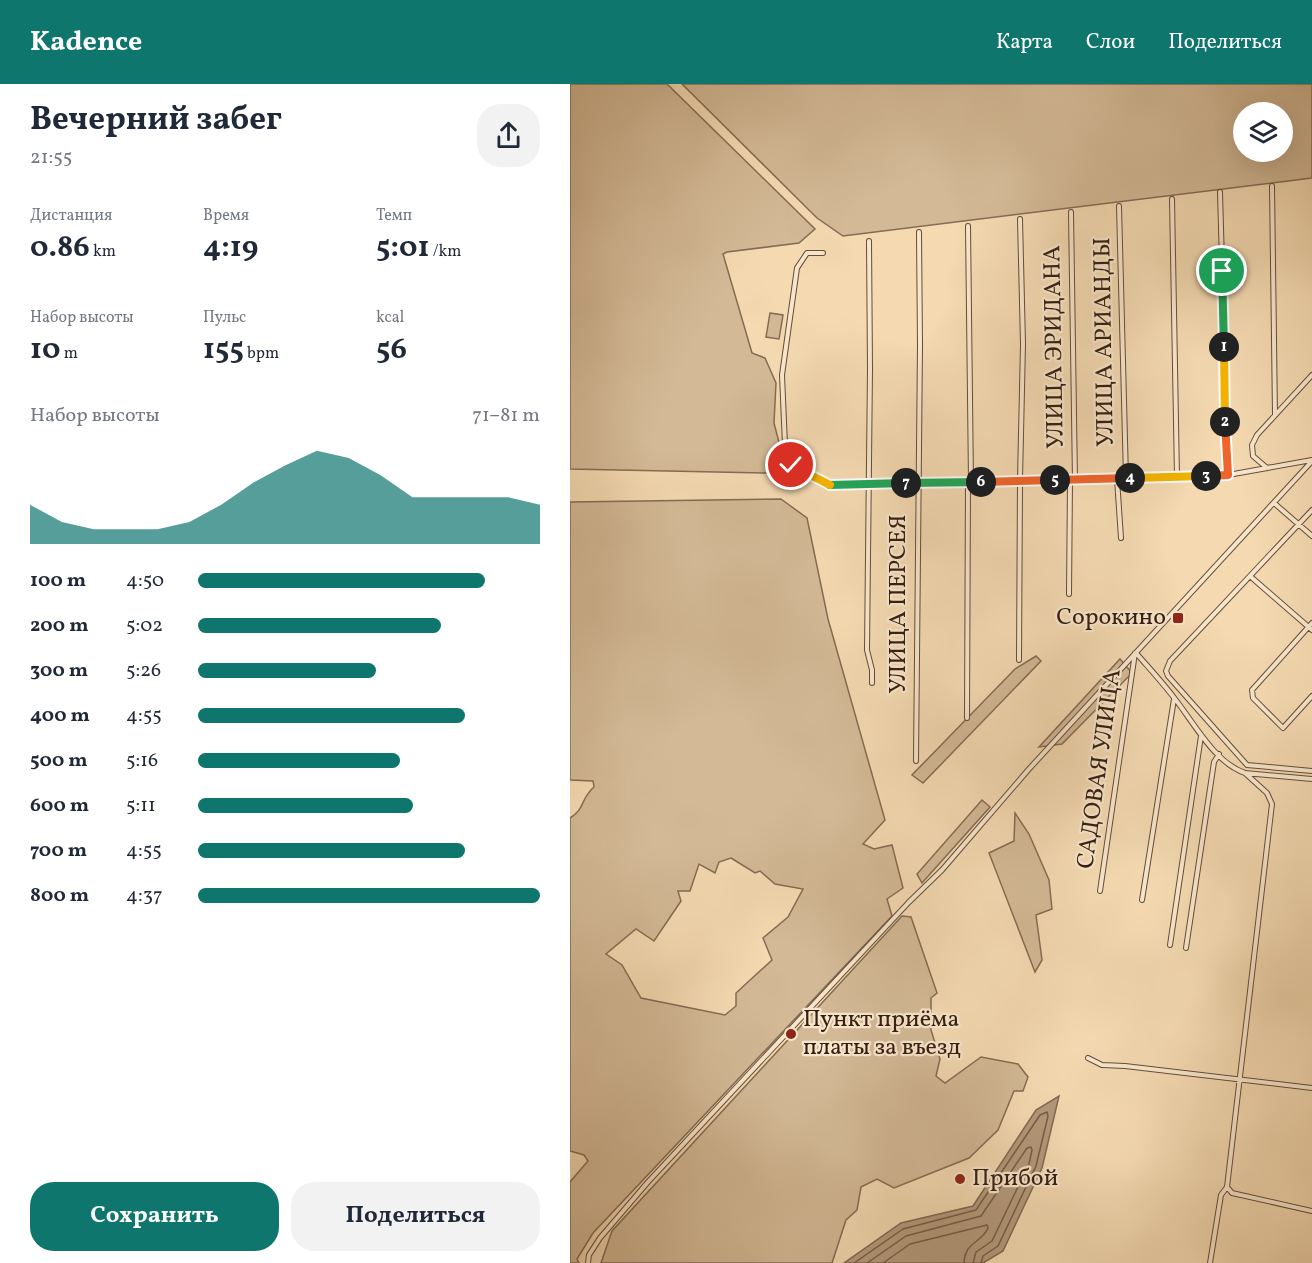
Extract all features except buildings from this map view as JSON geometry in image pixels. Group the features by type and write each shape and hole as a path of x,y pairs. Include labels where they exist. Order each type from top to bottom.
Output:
{"street":[{"path":"1272,186 1275,415"},
{"path":"1221,192 1228,475"},
{"path":"1172,199 1177,477"},
{"name":"УЛИЦА АРИАНДЫ","path":"1119,206 1126,478"},
{"name":"УЛИЦА ЭРИДАНА","path":"1069,594 1072,481 1071,212"},
{"path":"1019,660 1023,344 1020,219"},
{"path":"967,718 970,482 968,226"},
{"name":"УЛИЦА ПЕРСЕЯ","path":"916,761 919,232"},
{"path":"869,241 867,650 872,670 872,683"},
{"path":"823,253 807,253 797,268 794,303 782,375 785,445 791,465 817,480 833,486 1228,475 1312,460"},
{"path":"1268,468 1253,456 1252,445 1257,435 1312,375"},
{"path":"588,1263 589,1255 600,1238 648,1182 942,870 1029,769 1312,460"},
{"name":"УЛИЦА АРИАНДЫ","path":"1117,479 1121,538"},
{"path":"1274,503 1312,536"},
{"path":"1312,510 1170,661 1166,671 1247,765 1312,771"},
{"path":"1251,577 1311,626 1252,690 1253,698 1283,728 1312,696"},
{"path":"1135,652 1174,698 1201,735 1235,770 1245,773 1312,779"},
{"name":"САДОВАЯ УЛИЦА","path":"1100,891 1135,652"},
{"path":"1142,900 1174,698"},
{"path":"1170,945 1201,735"},
{"path":"1186,948 1214,762 1219,754"},
{"path":"1210,1263 1221,1195 1227,1187 1272,804 1267,792 1245,773"},
{"path":"1088,1058 1102,1065 1312,1088"},
{"path":"1227,1187 1232,1193 1312,1211"}],"shaded area":[{"path":"570,84 667,84 815,229 799,243 723,254 752,353 765,358 776,383 774,423 784,462 766,473 570,469"},
{"path":"682,84 1312,84 1312,178 843,236 817,218"},
{"path":"770,313 783,315 779,339 766,337"},
{"path":"781,499 807,518 828,619 885,820 863,844 874,849 892,845 903,888 887,899 892,916 593,1233 577,1259 579,1263 570,1263 570,1182 588,1161 584,1155 570,1151 570,818 579,811 594,787 593,781 570,780 570,502","holes":["731,858 755,873 760,871 775,884 803,889 788,917 763,938 772,960 736,993 736,1006 725,1015 641,998 622,965 606,954 636,929 654,941 681,901 678,891 690,891 699,864 715,873 719,862"]},
{"path":"1036,656 1041,661 923,783 912,775 1015,669"},
{"path":"1120,659 1132,673 1062,744 1039,747"},
{"path":"982,800 990,807 922,883 917,874"},
{"path":"1015,813 1029,834 1049,880 1052,909 1036,915 1042,960 1035,972 989,853 1014,841"},
{"path":"902,916 911,917 937,993 931,998 931,1030 940,1059 936,1076 945,1083 981,1057 1018,1064 1028,1077 1023,1091 1014,1091 998,1130 969,1158 894,1188 877,1179 861,1187 857,1210 846,1220 832,1263 601,1263 612,1231"}],"water":[{"path":"1059,1096 1042,1168 1003,1251 983,1263 844,1263 901,1223 973,1206 1036,1110"}],"place":[{"name":"Сорокино","path":"1178,618"},
{"name":"Пункт приёма платы за въезд","path":"791,1034"},
{"name":"Прибой","path":"960,1179"}],"route":[{"path":"791,465 833,486 1228,475 1222,271"}]}
